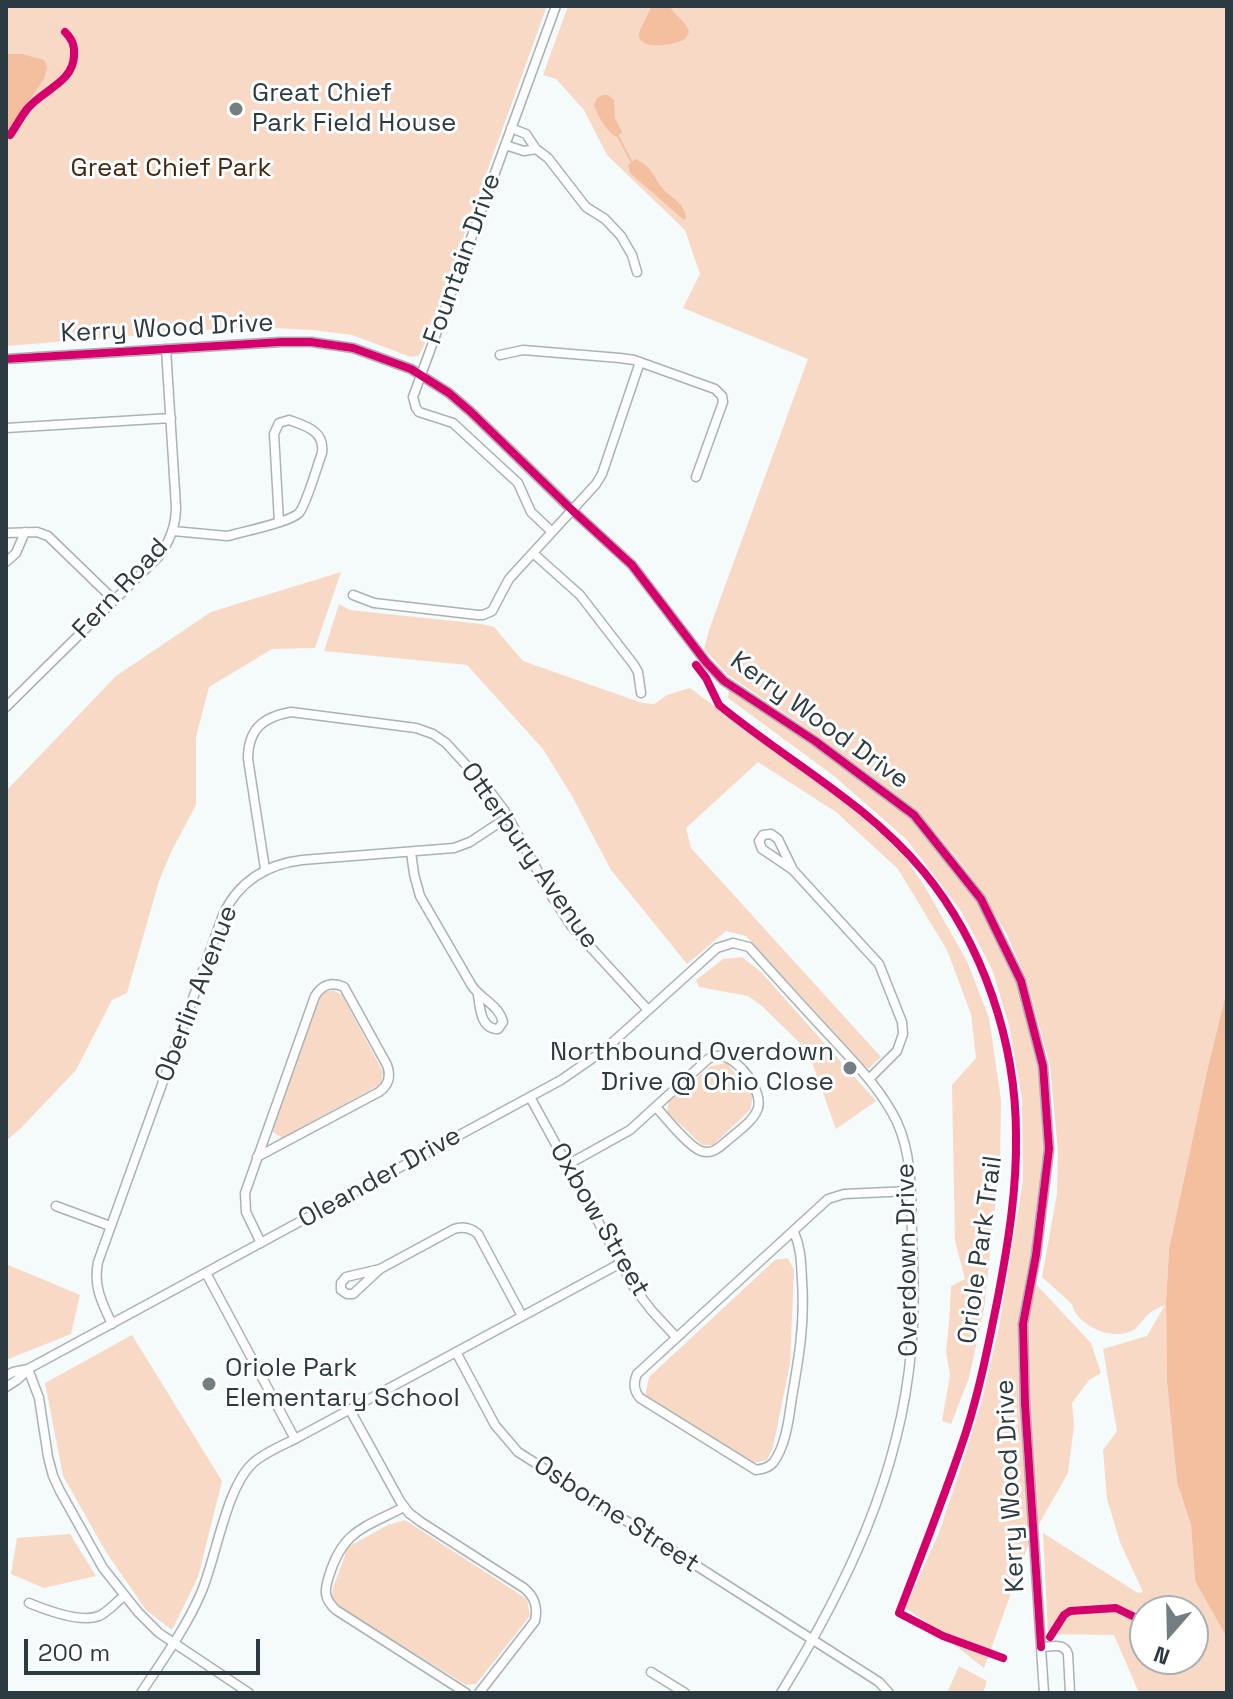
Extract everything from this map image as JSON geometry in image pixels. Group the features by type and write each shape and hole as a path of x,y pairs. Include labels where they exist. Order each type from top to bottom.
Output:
{"street":[{"name":"Fountain Drive","path":"552,532 531,512 518,483 453,423 419,412 413,397 556,6"},
{"path":"511,128 526,134 586,207 605,219 621,236 637,272"},
{"name":"Fountain Drive","path":"505,145 524,151 536,149"},
{"name":"Kerry Wood Drive","path":"6,359 311,342 353,348 421,374 471,412 632,565 724,681 815,741 914,815 981,899 1021,981 1043,1066 1049,1149 1036,1255 1023,1324 1025,1404 1044,1693"},
{"name":"Fern Road","path":"6,707 162,552 173,531 176,507 166,349"},
{"path":"500,355 523,350 620,358 640,362 715,389 722,396 722,408 696,477"},
{"path":"353,595 374,603 483,615 492,611 509,579 593,488 602,474 640,362"},
{"path":"6,428 171,418"},
{"path":"173,531 227,536 279,522 290,518 301,509 323,449 323,441 310,429 289,420 279,423 274,434 279,522"},
{"path":"6,562 16,553 25,532"},
{"path":"6,533 43,533 53,539 114,600"},
{"path":"533,553 580,595 634,665 641,693"},
{"name":"Otterbury Avenue","path":"265,869 248,751 259,726 269,718 291,712 425,731 440,738 455,751 489,790 508,817 564,916 648,1010"},
{"name":"Oberlin Avenue","path":"112,1324 98,1294 98,1262 223,915 237,893 265,869 297,860 458,847 508,817"},
{"path":"793,870 778,839 771,834 763,835 759,841 762,849 793,870 876,959 900,1015 903,1028 900,1046 869,1079"},
{"path":"411,852 420,896 478,995"},
{"name":"Overdown Drive","path":"709,954 733,943 749,947 869,1079 887,1103 908,1154 913,1329 898,1434 871,1518 840,1589 814,1640 781,1693"},
{"name":"Oleander Drive","path":"6,1387 28,1369 561,1080 595,1057 709,954"},
{"path":"257,1157 379,1092 386,1085 387,1065 344,987 328,984 315,996 257,1157 247,1186 244,1202 247,1218 261,1243"},
{"path":"567,1165 630,1130 708,1059 717,1056 728,1058 754,1084 759,1100 752,1118 711,1152 693,1146 656,1107"},
{"name":"Oxbow Street","path":"530,1097 644,1301 676,1337"},
{"path":"794,1232 801,1251 802,1340 787,1425 777,1455 771,1465 761,1470 751,1468 640,1398 634,1385 637,1374 824,1202 835,1195 910,1191"},
{"path":"56,1206 110,1226"},
{"path":"380,1269 454,1229 470,1228 478,1234 522,1316"},
{"path":"141,1693 202,1592 233,1494 242,1476 255,1461 621,1263"},
{"path":"206,1273 295,1439"},
{"name":"Osborne Street","path":"456,1352 495,1425 518,1452 879,1682 889,1693"},
{"path":"28,1369 39,1398 48,1457 56,1484 103,1568 152,1627 249,1693"},
{"name":"Oleander Drive","path":"6,1376 28,1369"},
{"path":"350,1410 404,1507 421,1522 524,1588 535,1602 537,1613 532,1625 479,1693"},
{"path":"404,1507 355,1533 342,1545 334,1559 325,1595 336,1610 466,1693"},
{"path":"29,1603 57,1614 92,1617 103,1614 124,1596"},
{"path":"1041,1647 1061,1646 1066,1649 1070,1693"},
{"path":"651,1672 685,1693"}],"green space":[{"name":"Great Chief Park","path":"6,6 547,6 423,348 418,356 411,357 352,335 272,328 231,328 6,346"},
{"path":"568,6 1227,6 1227,989 1169,1249 1166,1303 1167,1382 1177,1482 1191,1525 1195,1581 1203,1595 1129,1595 1129,1670 1114,1635 1048,1634 1043,1533 1138,1593 1143,1592 1120,1542 1107,1499 1103,1450 1117,1431 1103,1349 1147,1336 1165,1305 1148,1314 1135,1329 1127,1333 1108,1333 1081,1319 1072,1304 1042,1277 1057,1194 1058,1151 1050,1066 1027,981 1007,935 983,894 917,810 818,736 728,675 704,649 808,359 683,308 700,274 685,230 607,155 584,110 556,79 543,75"},
{"path":"341,572 315,648 272,649 209,687 196,737 196,805 159,881 127,993 112,1000 76,1070 6,1141 6,791 116,676 211,612"},
{"path":"339,604 350,610 494,627 523,661 642,703 654,704 667,695 690,688 849,806 901,851 967,961 989,1018 1001,1100 1000,1162 984,1309 969,1378 951,1424 942,1421 950,1375 946,1351 951,1286 965,1279 955,1241 952,1085 976,1058 971,1014 947,950 898,869 836,812 758,762 686,828 691,848 881,1057 868,1069 746,936 726,931 687,964 611,870 543,749 467,665 324,651"},
{"path":"729,689 815,741 914,815 981,899 1021,981 1043,1066 1049,1149 1032,1280 1091,1343 1101,1373 1089,1380 1072,1403 1074,1426 1068,1473 1031,1538 984,1668 905,1608 938,1535 959,1473 981,1404 999,1327 1023,1180 1022,1099 1009,1025 992,969 961,911 907,840 834,776 728,698"},
{"path":"742,957 761,972 876,1101 836,1129 808,1051 748,996 699,987 696,980 723,959"},
{"path":"333,990 342,995 383,1072 381,1084 282,1138 273,1132 274,1124 322,993"},
{"path":"727,1063 753,1096 750,1110 713,1145 702,1145 667,1112 669,1101 711,1066"},
{"path":"788,1258 794,1270 790,1364 773,1447 767,1460 752,1463 645,1396 649,1377 775,1260"},
{"path":"6,1264 80,1295 71,1334 6,1360"},
{"path":"132,1335 222,1481 198,1577 172,1630 146,1610 106,1552 63,1476 45,1383"},
{"path":"405,1520 527,1599 530,1616 476,1684 466,1685 331,1602 348,1547 388,1525"},
{"path":"70,1534 96,1576 44,1588 11,1574 17,1538"},
{"path":"1209,1606 1227,1638 1227,1693 1139,1693 1131,1675 1209,1675"},
{"path":"959,1666 987,1681 983,1693 947,1693"}],"shaded area":[{"path":"651,6 670,6 689,32 685,39 657,45 641,40 639,34"},
{"path":"6,54 22,54 44,60 47,67 44,79 6,138"},
{"path":"603,95 614,100 615,118 622,132 617,137 606,128 594,105 597,98"},
{"path":"635,159 646,166 681,205 686,217 684,220 630,173 628,165"},
{"path":"1227,989 1227,1638 1209,1606 1209,1595 1203,1595 1195,1581 1191,1525 1177,1482 1167,1382 1169,1249"}],"waterway":[{"path":"618,136 631,161"}],"cycle path":[{"path":"10,135 28,108 68,73 74,49 65,32"},
{"path":"6,359 311,342 353,348 411,369 449,393 471,412 632,565 724,681 815,741 914,815 981,899 1021,981 1043,1066 1049,1149 1036,1255 1023,1324 1025,1404 1041,1647"},
{"name":"Oriole Park Trail","path":"696,665 719,705 852,804 902,847 945,900 979,962 992,996 1010,1065 1016,1135 1015,1176 1002,1277 971,1415 899,1613 943,1636 1003,1658"},
{"path":"1050,1637 1070,1611 1116,1608 1129,1614"}],"place":[{"name":"Great Chief Park Field House","path":"236,109"},
{"name":"Northbound Overdown Drive @ Ohio Close","path":"850,1068"},
{"name":"Oriole Park Elementary School","path":"209,1384"}]}
